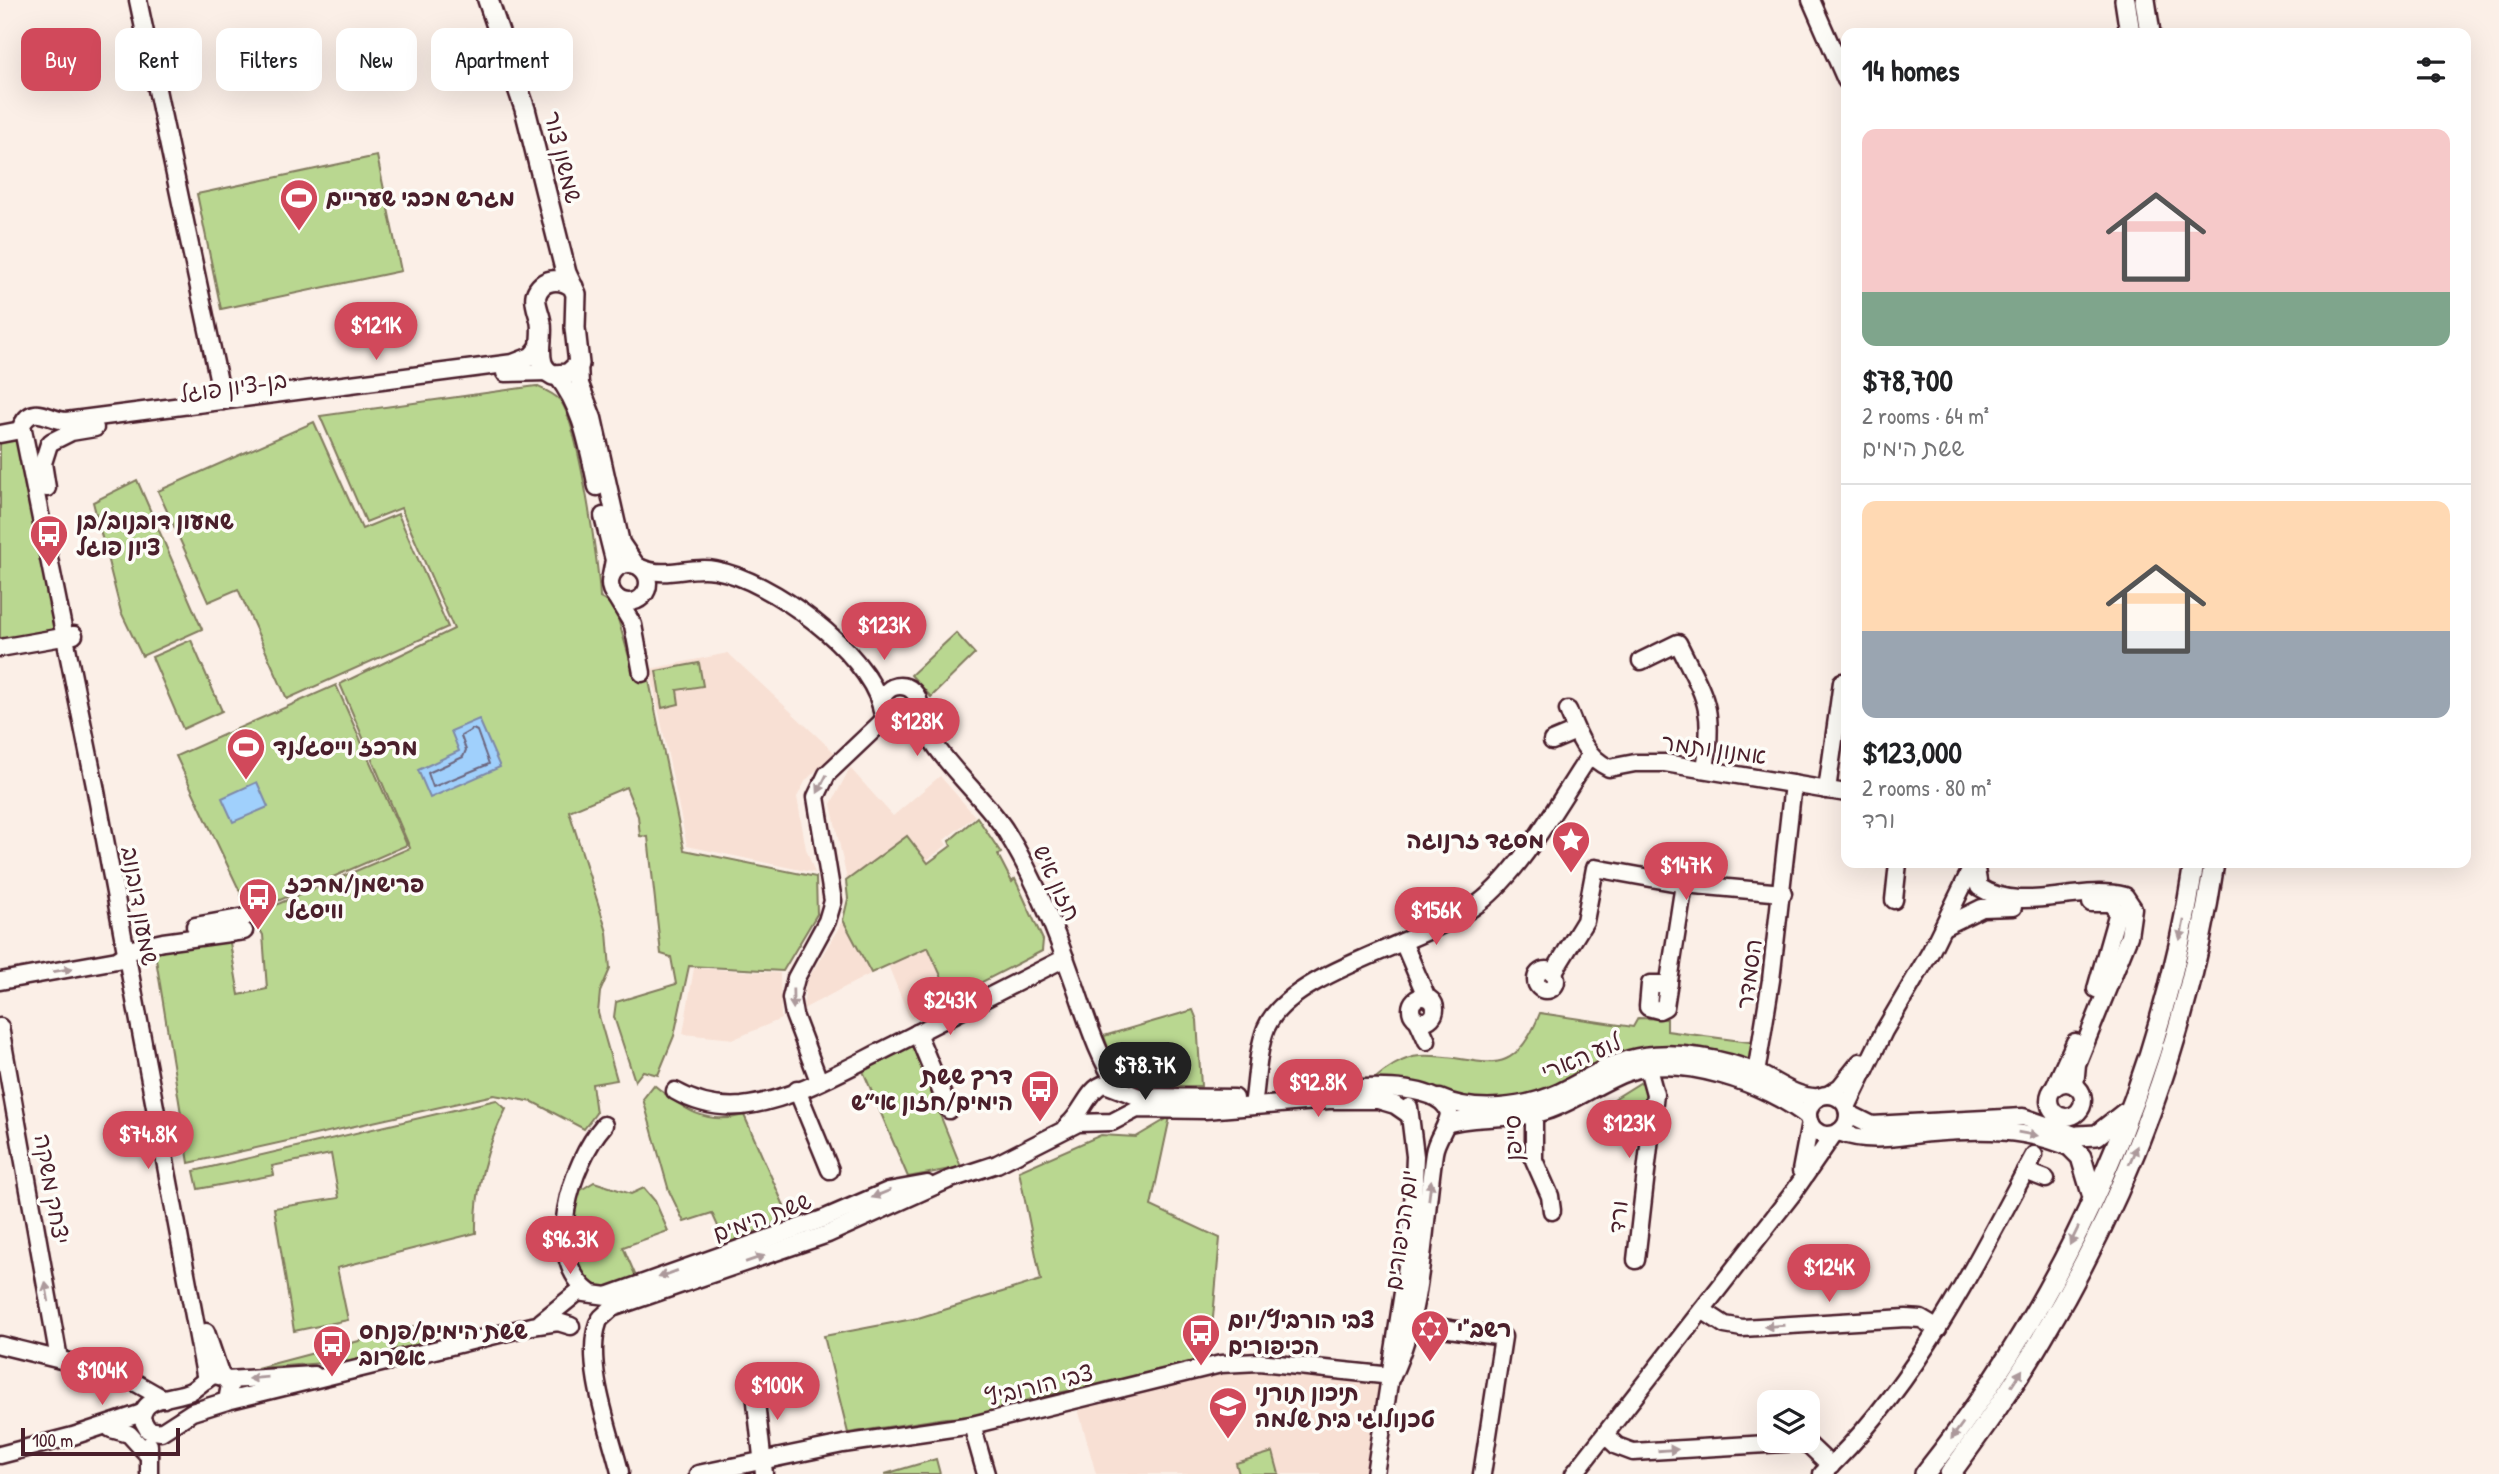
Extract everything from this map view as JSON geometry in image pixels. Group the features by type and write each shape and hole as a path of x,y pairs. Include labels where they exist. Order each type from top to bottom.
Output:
{"main road":[{"name":"שמשון צור","path":"475,0 523,149 549,259 546,283 536,298 541,361 552,374"},
{"name":"שמשון צור","path":"488,0 525,109 566,273 573,287 579,363"},
{"path":"2125,0 2129,28"},
{"path":"2145,0 2149,28"},
{"path":"546,283 564,281 573,287"},
{"path":"552,374 571,372 579,363"},
{"path":"1925,1474 2027,1326 2093,1197 2129,1110 2172,976 2193,868"},
{"path":"1950,1474 2044,1336 2121,1183 2141,1135 2181,1015 2213,868"},
{"path":"2093,1197 2076,1142 2105,1131 2129,1110"}],"street":[{"name":"בן-ציון פוגל","path":"138,0 223,401"},
{"path":"1811,0 1841,69"},
{"name":"בן-ציון פוגל","path":"49,418 66,421 513,363 531,356 541,344"},
{"path":"579,363 580,384 593,418 621,543 648,582 634,613 633,625 642,673"},
{"name":"בן-ציון פוגל","path":"50,443 77,430 519,371 552,374"},
{"path":"552,374 572,395 584,430 613,555 610,588 633,625"},
{"path":"0,433 23,436 35,447 50,443 55,429 49,418 39,413 31,414 24,419 23,436"},
{"name":"שמעון דובנוב","path":"23,436 71,636"},
{"name":"שמעון דובנוב","path":"50,443 43,463 44,474 71,636 218,1379 231,1392 227,1401"},
{"path":"611,576 621,566 638,567 657,574 712,569 759,583 808,617 858,666 873,685 888,716"},
{"path":"616,597 628,603 676,573"},
{"path":"0,648 71,636"},
{"path":"1641,662 1678,643 1709,707 1710,736 1705,769"},
{"path":"858,666 877,679 914,692 919,706 913,719 888,716"},
{"path":"888,716 885,693 898,686"},
{"path":"1827,790 1841,688"},
{"name":"חזון איש","path":"919,706 929,736 1006,831 1035,886 1094,1036 1121,1089"},
{"path":"1254,1101 1263,1040 1273,1016 1299,992 1477,905 1510,876 1590,755 1568,710"},
{"path":"819,1081 794,1015 791,998 796,978 827,921 833,901 816,797 827,774 888,716"},
{"name":"חזון איש","path":"888,716 921,737 952,765"},
{"path":"1552,741 1576,731"},
{"name":"אמנון ותמר","path":"1590,755 1609,768 1651,762 1841,792"},
{"name":"הסמדר","path":"1755,1079 1783,893 1793,784"},
{"path":"1553,973 1584,921 1595,868 1684,884 1783,893"},
{"path":"1894,900 1897,868"},
{"path":"1574,1474 1793,1193 1836,1133 1846,1125 1847,1110 1875,1049 1943,927 1972,868"},
{"path":"1975,868 1979,887 1994,897 2015,899 2107,893 2125,896 2133,908 2129,936 2077,1064 2074,1086"},
{"path":"1669,984 1684,884"},
{"path":"1943,927 1982,908 2110,903 2118,912 2093,1000 2049,1097 2050,1106 2058,1116 2068,1117 2079,1111 2081,1093 2074,1086 2062,1084 2054,1088"},
{"path":"0,981 117,960 131,947 211,933 244,924"},
{"path":"1403,942 1427,998 1434,1005 1433,1015 1429,1020 1418,1021 1427,1041"},
{"path":"676,1091 708,1104 736,1107 766,1101 819,1081 1065,958"},
{"name":"יצחק משקה","path":"0,1027 59,1359"},
{"path":"917,1033 950,1110"},
{"name":"חזון איש","path":"1090,1095 1097,1064 1094,1036"},
{"path":"1793,1193 1805,1157 1811,1105 1840,1087 1875,1049"},
{"name":"לוע הארי","path":"1444,1127 1534,1107 1620,1062 1710,1059 1755,1079 1805,1096 1823,1096"},
{"name":"ורד","path":"1636,1260 1655,1094 1647,1062"},
{"name":"לוע הארי","path":"1755,1079 1809,1120"},
{"path":"1254,1101 1144,1097 1105,1084 1090,1095 1091,1114 1103,1122 1115,1121 1122,1115 1140,1109 1205,1110 1254,1101 1381,1087 1434,1096 1449,1113 1444,1127 1423,1134 1395,1105 1378,1100 1254,1101"},
{"path":"1121,1089 1127,1104 1122,1115"},
{"path":"797,1090 830,1170"},
{"name":"ששת הימים","path":"599,1321 612,1308 828,1234 947,1180 997,1164 1063,1128 1080,1114 1090,1095"},
{"path":"1410,1121 1412,1103 1434,1096"},
{"name":"לוע הארי","path":"1434,1096 1457,1105 1534,1107"},
{"path":"1823,1096 1838,1097 1847,1110 1861,1122 1885,1125 2024,1117 2076,1142"},
{"name":"סייפן","path":"1534,1107 1534,1160 1550,1196 1552,1211"},
{"path":"1809,1120 1821,1134 1836,1133 1868,1139 2007,1131 2076,1142"},
{"name":"יום הכיפורים","path":"1376,1474 1412,1234 1415,1156 1410,1121"},
{"name":"ששת הימים","path":"1063,1128 1086,1122 1103,1122"},
{"path":"597,1377 573,1328 564,1316 566,1302 573,1287 566,1235 570,1185 581,1158 604,1125"},
{"name":"יום הכיפורים","path":"1392,1376 1410,1323 1434,1150 1444,1127"},
{"path":"1605,1435 1618,1446 1633,1452 1800,1442 1809,1445 1827,1470 1883,1406 1938,1329 2034,1155"},
{"path":"2025,1171 2046,1179"},
{"name":"ששת הימים","path":"591,1294 607,1296 823,1219 888,1191 947,1180"},
{"path":"572,1270 580,1284 601,1306 593,1346 597,1377 622,1474"},
{"path":"532,1326 551,1317 578,1292 591,1294"},
{"path":"1702,1310 1733,1328 1906,1318 1921,1320 1938,1329"},
{"path":"0,1455 73,1436 192,1412 532,1326 558,1322 588,1330 599,1321"},
{"path":"1410,1323 1503,1337 1482,1474"},
{"path":"0,1345 122,1375 164,1399"},
{"name":"צבי הורוביץ","path":"698,1474 764,1467 942,1427 972,1425 1231,1363 1259,1362 1392,1376"},
{"path":"73,1436 148,1421 164,1399 218,1379 338,1375"},
{"path":"753,1375 764,1467"},
{"path":"137,1383 144,1393 149,1463"},
{"path":"972,1425 986,1474"},
{"path":"111,1429 129,1434 149,1463"}],"shaded area":[{"path":"728,653 835,753 806,780 797,797 806,849 815,873 687,846 650,669"},
{"path":"850,768 893,816 940,776 975,816 944,840 947,845 926,861 907,836 847,880 831,804"},
{"path":"843,921 870,974 803,1009 806,982"},
{"path":"928,947 951,998 910,1019 888,965"},
{"path":"694,968 780,973 781,1019 734,1039 683,1034"},
{"name":"תיכון תורני טכנולוגי בית שלמה","path":"1240,1368 1379,1382 1365,1474 1096,1474 1077,1405"}],"green space":[{"name":"מגרש מכבי שעריים","path":"377,156 401,271 221,309 197,194"},
{"path":"536,386 560,400 567,413 586,495 600,598 614,605 634,674 647,671 684,850 816,877 817,914 783,971 689,966 674,1036 658,1075 643,1071 635,1081 614,1017 616,1002 676,984 671,957 661,954 648,837 640,836 638,816 626,787 569,811 607,932 610,969 600,992 598,1013 617,1080 592,1084 596,1113 584,1129 533,1102 494,1095 189,1163 155,953 229,937 239,995 267,989 263,935 252,915 410,848 340,684 454,629 401,508 366,522 320,416"},
{"path":"314,422 362,529 398,514 448,627 287,699 238,589 208,602 158,491"},
{"path":"18,437 60,630 0,642 0,443"},
{"path":"137,480 202,629 142,656 121,612 93,502"},
{"path":"956,633 975,654 931,697 911,675"},
{"path":"191,640 222,711 183,729 152,657"},
{"path":"699,663 703,686 677,690 679,704 662,708 656,671"},
{"path":"336,685 407,845 250,913 176,756"},
{"path":"977,817 1001,853 998,855 1012,882 1015,879 1043,940 1042,951 951,998 928,947 871,973 843,920 848,899 846,881 907,836 928,863 951,846 949,841"},
{"path":"1193,1010 1197,1020 1201,1086 1157,1086 1153,1090 1132,1084 1119,1073 1104,1036"},
{"path":"1540,1013 1633,1027 1638,1018 1667,1019 1667,1031 1757,1043 1753,1060 1646,1052 1552,1092 1489,1103 1372,1081 1394,1065 1420,1056 1491,1062 1504,1060 1517,1052 1529,1037"},
{"path":"912,1045 961,1167 908,1177 863,1071"},
{"path":"1643,1081 1646,1086 1645,1112 1614,1108 1614,1099"},
{"path":"654,1085 685,1108 706,1117 730,1118 744,1115 789,1217 726,1244 712,1213 684,1222 669,1191 643,1099"},
{"path":"496,1100 506,1109 483,1169 477,1200 476,1233 337,1268 348,1320 294,1331 274,1208 339,1198 331,1154 272,1166 274,1175 198,1189 194,1171"},
{"path":"1170,1117 1151,1206 1220,1238 1210,1352 1202,1364 1038,1397 972,1417 946,1418 848,1433 824,1336 918,1318 1041,1280 1019,1171 1101,1135 1136,1137"},
{"path":"594,1182 631,1194 644,1188 655,1201 668,1231 623,1247 637,1279 609,1289 592,1286 583,1277 575,1250 576,1193"},
{"path":"427,1323 430,1334 425,1344 350,1361 257,1368"},
{"path":"1273,1452 1279,1474 1239,1474 1236,1463"},
{"path":"936,1459 940,1474 885,1474"}],"water":[{"path":"479,719 500,767 430,798 418,770 459,751 451,731"},
{"path":"257,782 268,807 233,822 222,798"}],"place":[{"name":"מגרש מכבי שעריים","path":"299,232"},
{"name":"שמעון דובנוב/בן ציון פוגל","path":"49,568"},
{"name":"מרכז וייסגלנד","path":"246,781"},
{"name":"מסגד זרנוגה","path":"1571,874"},
{"name":"פרישמן/מרכז וויסגל","path":"258,931"},
{"name":"דרך ששת הימים/חזון אי״ש","path":"1040,1123"},
{"name":"רשב\"י","path":"1430,1363"},
{"name":"צבי הורביץ/יום הכיפורים","path":"1201,1367"},
{"name":"ששת הימים/פנחס אשרוב","path":"332,1378"},
{"name":"תיכון תורני טכנולוגי בית שלמה","path":"1228,1440"}]}
